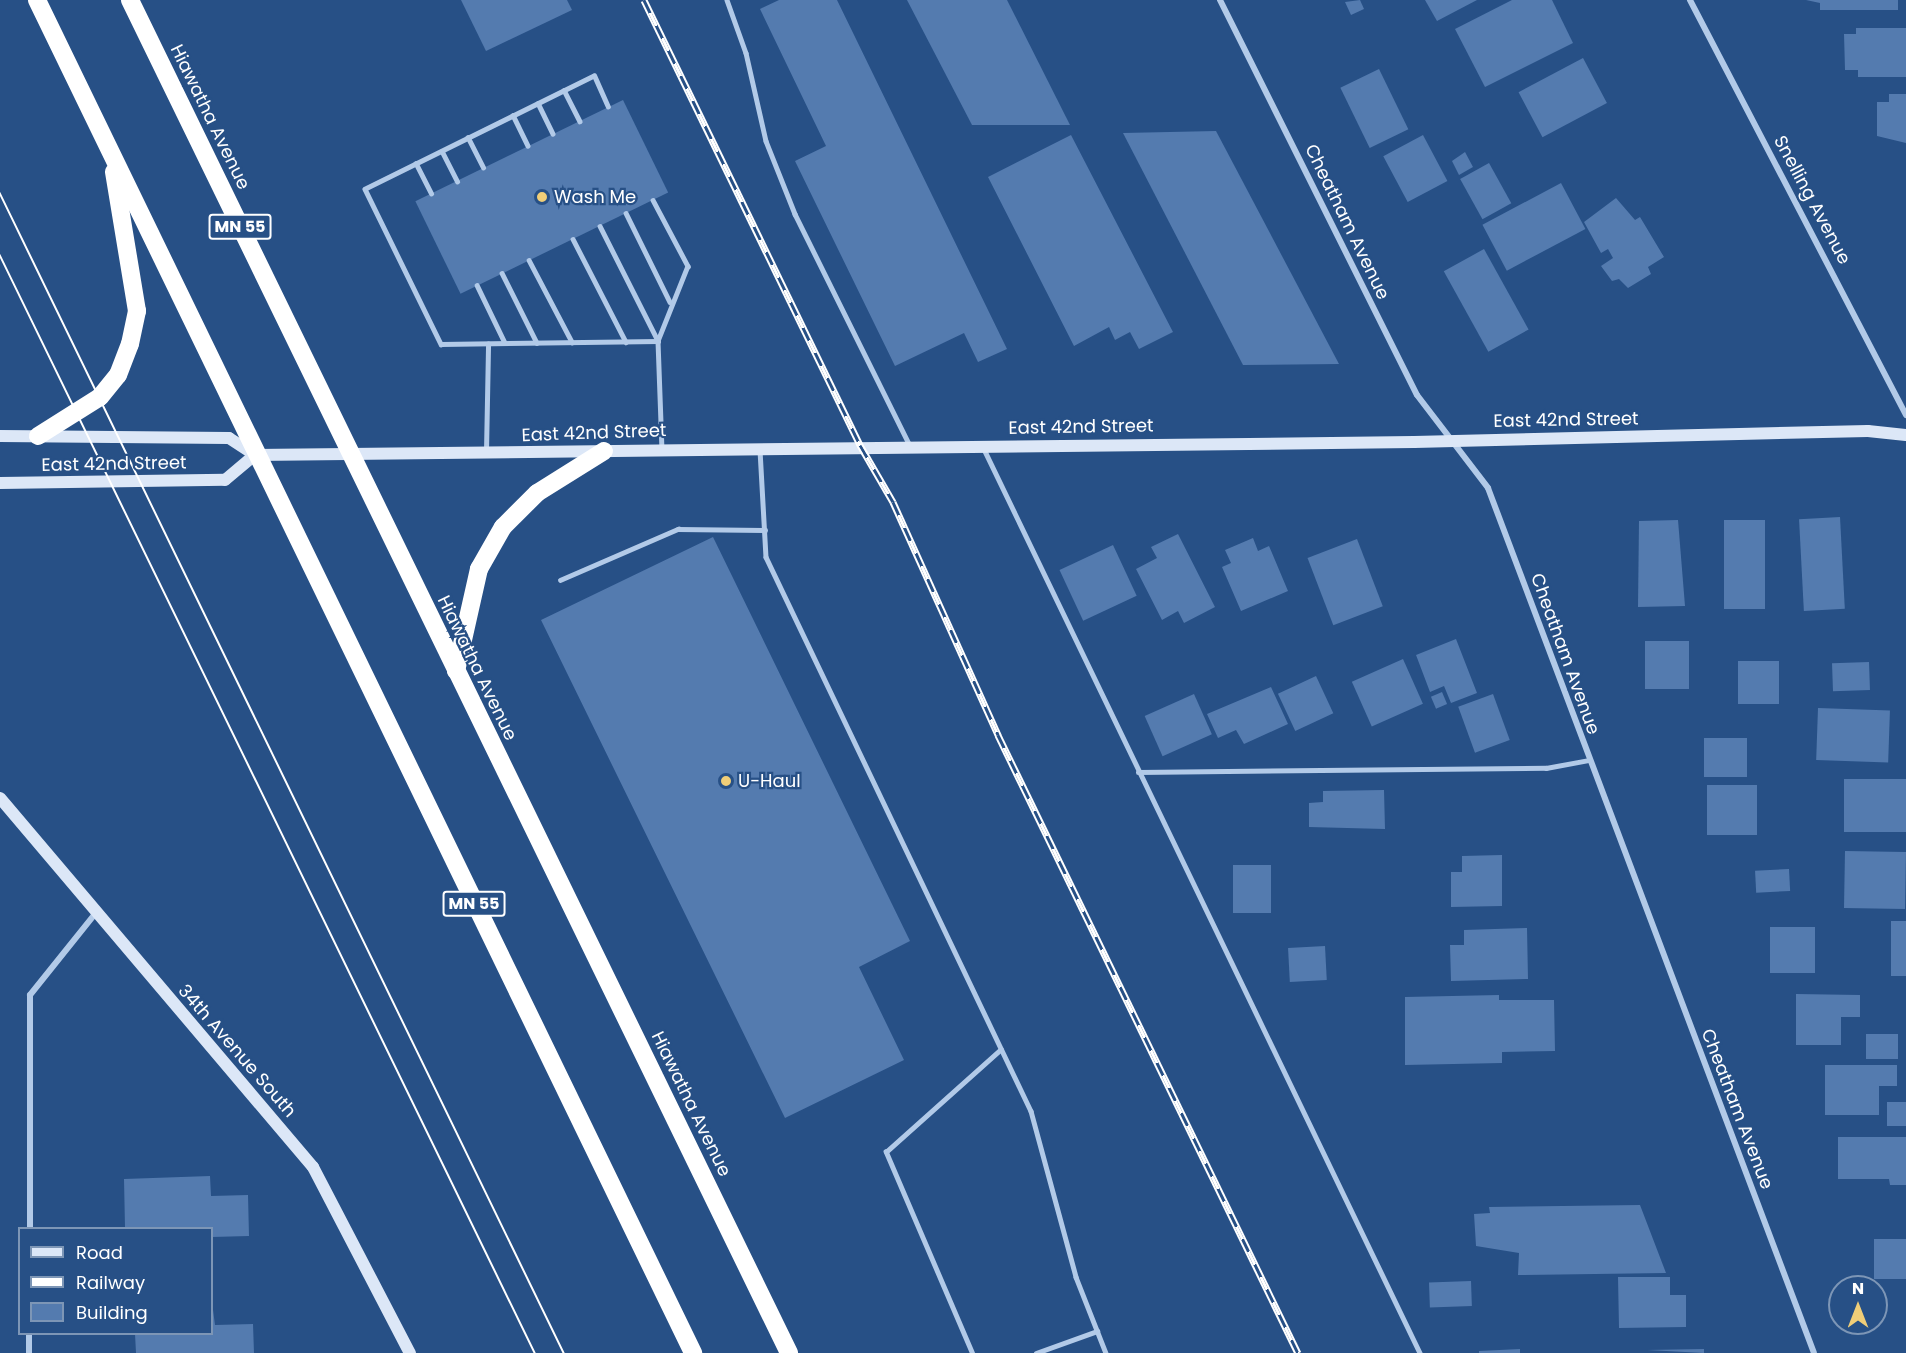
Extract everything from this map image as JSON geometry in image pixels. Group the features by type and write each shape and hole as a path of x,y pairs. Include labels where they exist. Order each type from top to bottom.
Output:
{"highway":[{"name":"MN 55","path":"38,0 255,455 693,1353"},
{"name":"Hiawatha Avenue","path":"130,0 349,454 789,1353"},
{"path":"38,436 100,397 118,375 130,344 137,311 110,147"},
{"path":"456,671 479,569 503,527 537,493 604,452"}],"street":[{"name":"Cheatham Avenue","path":"1220,0 1417,395 1488,489 1814,1353"},
{"name":"Snelling Avenue","path":"1690,0 1906,415"},
{"name":"East 42nd Street","path":"0,436 229,438 255,455 604,452 760,446 982,447 1453,440 1868,431 1906,435"},
{"name":"East 42nd Street","path":"0,483 225,480 255,455"},
{"name":"34th Avenue South","path":"0,798 95,914 313,1167 410,1353"},
{"path":"30,1227 30,995 95,914"},
{"path":"29,1353 30,1335"}],"lane":[{"path":"727,0 746,53 766,141 795,214 910,446"},
{"path":"608,107 594,76 364,189 441,344 658,341"},
{"path":"564,90 580,121"},
{"path":"537,103 553,134"},
{"path":"513,115 528,146"},
{"path":"468,137 483,168"},
{"path":"441,151 457,180"},
{"path":"416,163 431,193"},
{"path":"652,200 688,266 670,302 658,341 662,449"},
{"path":"626,213 670,302"},
{"path":"600,226 658,341"},
{"path":"573,239 626,342"},
{"path":"529,260 572,342"},
{"path":"502,273 537,343"},
{"path":"477,285 505,343"},
{"path":"486,454 488,344"},
{"path":"760,446 766,557 1031,1111 1076,1277 1106,1353"},
{"path":"982,447 1420,1353"},
{"path":"560,580 678,529 765,530"},
{"path":"1138,772 1546,768 1589,760"},
{"path":"972,1353 886,1152 1001,1049"},
{"path":"1036,1353 1097,1331"}],"building":[{"path":"461,0 567,0 572,10 486,51"},
{"path":"779,0 837,0 1007,349 978,362 964,333 895,366 795,161 826,146 760,9"},
{"path":"907,0 1007,0 1070,125 972,125"},
{"path":"1360,0 1364,9 1351,15 1345,2"},
{"path":"1425,0 1477,0 1437,21"},
{"path":"1512,0 1552,0 1573,43 1485,87 1455,29"},
{"path":"1806,0 1898,0 1898,10 1820,10 1820,3"},
{"path":"1856,28 1906,28 1906,77 1858,77 1858,70 1845,70 1844,34 1856,34"},
{"path":"1583,58 1607,103 1542,137 1519,92"},
{"path":"1379,69 1408,129 1370,148 1340,88"},
{"path":"1889,94 1906,94 1906,143 1877,136 1877,102 1889,102"},
{"name":"Wash Me","path":"623,100 668,193 461,294 415,201"},
{"path":"1216,131 1339,364 1243,365 1123,133"},
{"path":"1071,135 1173,332 1139,349 1130,332 1115,340 1109,327 1074,346 988,177"},
{"path":"1423,135 1447,181 1408,202 1383,156"},
{"path":"1465,152 1473,167 1459,175 1452,161"},
{"path":"1489,163 1511,203 1482,219 1460,179"},
{"path":"1561,183 1585,229 1507,271 1482,225"},
{"path":"1616,198 1635,220 1640,217 1664,257 1648,267 1651,274 1628,288 1619,279 1612,281 1601,266 1613,258 1608,249 1601,253 1584,222"},
{"path":"1484,249 1529,329 1488,352 1444,271"},
{"path":"1840,517 1845,609 1804,611 1799,519"},
{"path":"1678,520 1685,606 1638,607 1639,521"},
{"path":"1724,520 1765,520 1765,609 1724,609"},
{"path":"1178,534 1215,607 1184,623 1178,611 1162,620 1136,569 1157,558 1151,547"},
{"name":"U-Haul","path":"713,537 910,941 859,967 904,1060 785,1118 541,620"},
{"path":"1253,538 1258,551 1269,546 1288,591 1241,611 1222,567 1231,563 1225,550"},
{"path":"1357,539 1383,606 1333,625 1308,558"},
{"path":"1113,545 1137,596 1083,621 1060,570"},
{"path":"1456,639 1477,693 1451,703 1444,686 1430,692 1416,655"},
{"path":"1645,641 1689,641 1689,689 1645,689"},
{"path":"1403,659 1423,704 1372,727 1352,682"},
{"path":"1738,661 1779,661 1779,704 1738,704"},
{"path":"1869,662 1870,690 1833,691 1832,663"},
{"path":"1316,676 1333,713 1295,731 1278,694"},
{"path":"1271,687 1288,724 1244,744 1236,730 1218,738 1207,714"},
{"path":"1442,692 1447,704 1436,709 1431,697"},
{"path":"1194,694 1212,734 1163,756 1145,716"},
{"path":"1493,694 1510,740 1475,753 1458,707"},
{"path":"1818,708 1890,711 1888,762 1816,760"},
{"path":"1704,738 1747,738 1747,777 1704,777"},
{"path":"1844,779 1906,779 1906,832 1844,832"},
{"path":"1707,785 1757,785 1757,835 1707,835"},
{"path":"1384,790 1385,829 1309,827 1309,803 1323,802 1323,791"},
{"path":"1845,851 1906,852 1905,909 1844,908"},
{"path":"1502,855 1502,906 1451,907 1451,872 1462,872 1462,856"},
{"path":"1233,865 1271,865 1271,913 1233,913"},
{"path":"1789,869 1790,891 1756,893 1755,871"},
{"path":"1891,921 1906,921 1906,976 1891,976"},
{"path":"1770,927 1815,927 1815,973 1770,973"},
{"path":"1527,928 1528,979 1451,981 1450,945 1464,945 1464,930"},
{"path":"1325,946 1327,980 1290,982 1288,948"},
{"path":"1796,994 1860,995 1860,1017 1841,1017 1841,1045 1796,1045"},
{"path":"1499,995 1499,1000 1554,1000 1555,1051 1502,1052 1502,1063 1405,1065 1405,997"},
{"path":"1866,1034 1898,1034 1898,1059 1866,1059"},
{"path":"1825,1065 1897,1065 1897,1086 1879,1086 1879,1115 1825,1115"},
{"path":"1887,1102 1906,1102 1906,1126 1887,1126"},
{"path":"1838,1137 1906,1137 1906,1185 1890,1185 1889,1179 1838,1179"},
{"path":"210,1176 211,1196 248,1195 249,1236 213,1237 213,1227 125,1227 124,1179"},
{"path":"1640,1205 1666,1273 1518,1275 1519,1253 1476,1246 1474,1214 1490,1213 1489,1207"},
{"path":"1874,1239 1906,1239 1906,1279 1888,1279 1888,1275 1874,1275"},
{"path":"1618,1277 1670,1277 1670,1295 1686,1295 1686,1327 1619,1328"},
{"path":"1471,1281 1472,1306 1430,1307 1429,1282"},
{"path":"213,1310 215,1325 253,1324 254,1353 136,1353 135,1335 213,1335"},
{"path":"1520,1349 1520,1353 1479,1353 1479,1351"},
{"path":"1704,1349 1704,1353 1647,1350"}],"tram line":[{"path":"0,193 564,1353"},
{"path":"0,255 535,1353"}],"railway":[{"path":"644,0 860,445 893,502 998,735 1298,1353"}],"place":[{"name":"Wash Me","path":"542,197"},
{"name":"U-Haul","path":"726,781"}]}
